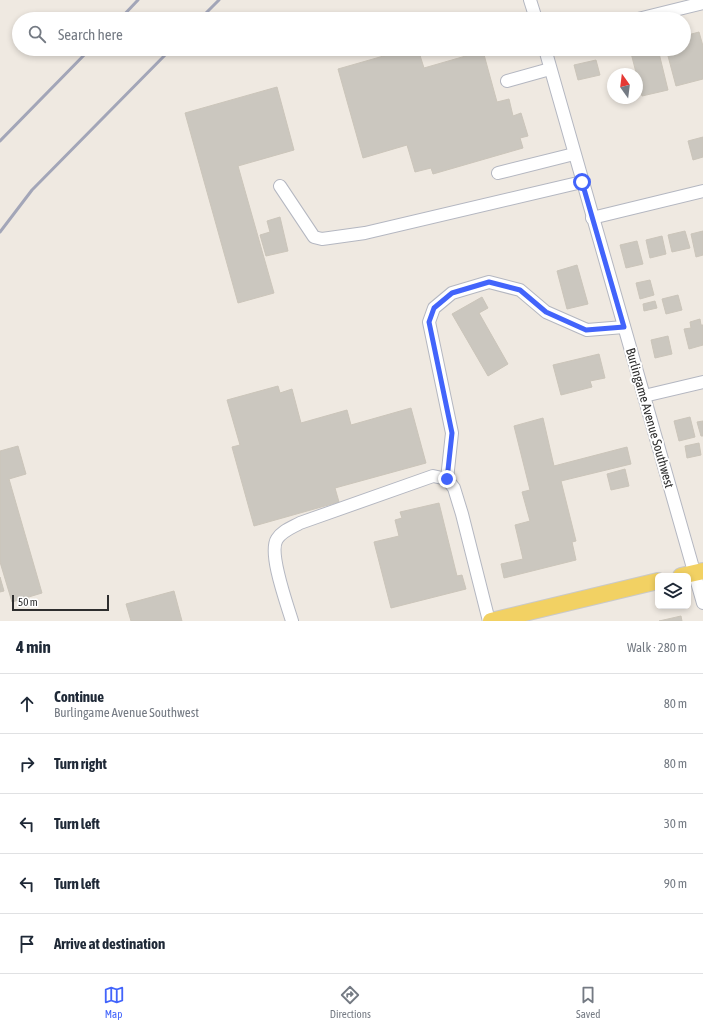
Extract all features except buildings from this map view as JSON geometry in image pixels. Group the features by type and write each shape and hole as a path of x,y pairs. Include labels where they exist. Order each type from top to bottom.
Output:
{"main road":[{"path":"490,621 523,618 655,583"}],"street":[{"path":"530,0 534,12"},
{"path":"657,12 676,5 703,3"},
{"name":"Burlingame Avenue Southwest","path":"546,56 644,396 693,573 703,603"},
{"path":"507,81 550,69"},
{"path":"498,173 574,154"},
{"path":"280,186 314,236 322,239 365,233 582,182"},
{"path":"592,218 703,191"},
{"path":"447,479 452,433 429,322 434,308 452,293 489,282 520,290 546,312 586,330 624,327"},
{"path":"644,396 703,382"},
{"path":"292,621 275,561 274,549 276,540 285,530 300,523 433,476 447,479 454,488 490,621"}],"railway":[{"path":"127,12 138,0"},
{"path":"207,12 219,0"},
{"path":"0,141 83,56"},
{"path":"0,232 32,190 164,56"}],"route":[{"path":"447,479 452,433 429,322 434,308 452,293 489,282 520,290 546,312 586,330 624,327 582,182"}]}
